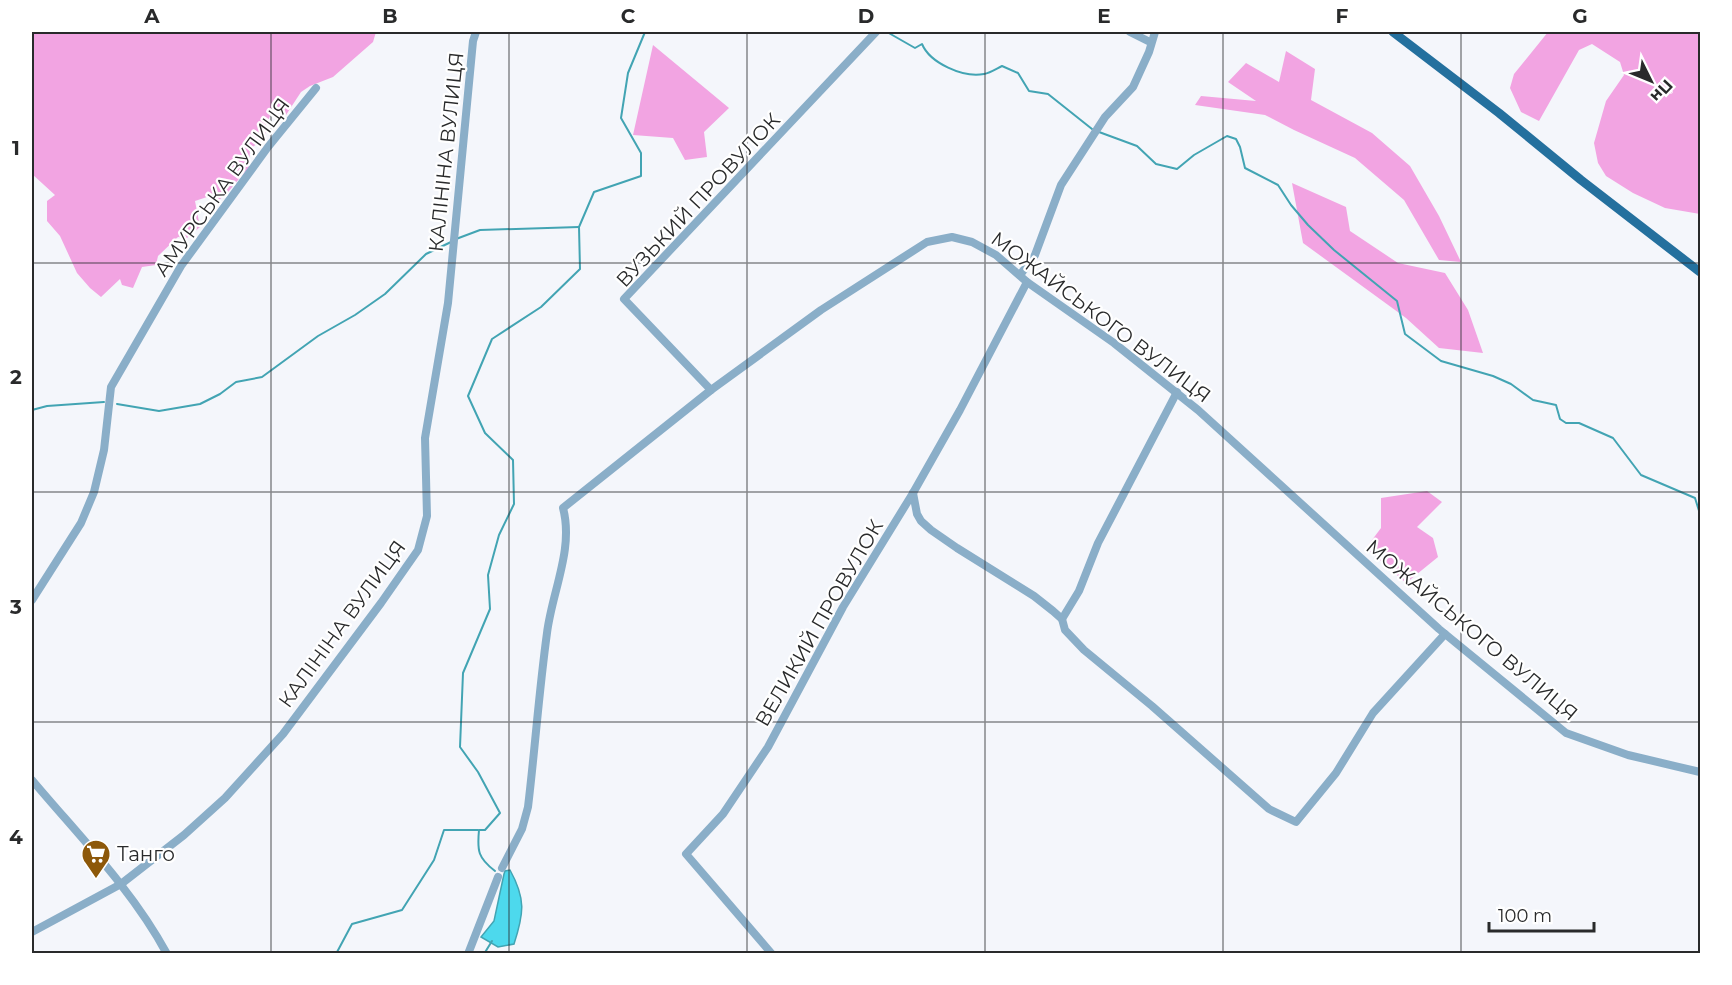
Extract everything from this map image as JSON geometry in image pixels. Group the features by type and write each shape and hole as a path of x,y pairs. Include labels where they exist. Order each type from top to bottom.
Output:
{"main road":[{"path":"1393,32 1701,272"}],"street":[{"name":"КАЛІНІНА ВУЛИЦЯ","path":"32,932 121,884 184,835 225,798 283,734 418,550 427,516 425,438 448,303 473,41 476,32"},
{"name":"ВУЗЬКИЙ ПРОВУЛОК","path":"711,390 624,299 876,32"},
{"path":"1130,32 1150,42"},
{"path":"1020,275 1035,255 1061,185 1105,117 1133,87 1149,52 1150,42 1155,32"},
{"name":"АМУРСЬКА ВУЛИЦЯ","path":"32,600 81,523 94,492 104,450 111,387 181,266 268,147 316,88"},
{"name":"МОЖАЙСЬКОГО ВУЛИЦЯ","path":"502,868 522,829 528,807 547,631 563,559 567,524 563,508 711,390 821,310 927,242 952,237 972,242 996,255 1027,282 1114,343 1176,392 1445,634 1566,733 1628,755 1701,772"},
{"name":"ВЕЛИКИЙ ПРОВУЛОК","path":"772,954 686,854 723,814 768,747 843,607 913,493 960,410 1027,282"},
{"path":"1062,619 1080,591 1098,543 1176,392"},
{"path":"913,493 916,513 931,530 1034,596 1062,619 1065,630 1084,650 1152,706 1269,809 1296,822 1336,773 1373,713 1445,634"},
{"path":"32,780 121,884 153,928 167,954"},
{"path":"468,954 498,877"}],"shaded area":[{"path":"32,32 376,32 373,42 333,77 301,92 286,115 272,111 266,126 265,138 250,149 249,167 228,192 219,200 210,196 195,201 200,227 187,238 178,237 158,256 156,265 142,267 133,288 122,285 120,279 101,297 77,273 60,236 47,221 47,201 55,195 32,174"},
{"path":"1548,32 1700,32 1700,214 1665,208 1633,193 1606,176 1598,163 1594,143 1606,101 1624,75 1620,62 1592,44 1579,50 1539,121 1521,112 1510,88 1514,74"},
{"path":"653,45 729,108 704,132 707,157 685,160 673,138 633,135"},
{"path":"1286,51 1315,69 1311,100 1372,133 1410,166 1439,216 1461,262 1439,260 1404,200 1355,158 1265,115 1195,105 1201,96 1256,101 1228,82 1246,63 1279,82"},
{"path":"1292,183 1346,207 1350,231 1398,263 1445,273 1468,310 1483,353 1439,348 1406,318 1303,243"},
{"path":"1427,491 1442,502 1417,527 1433,538 1438,557 1406,583 1366,548 1381,528 1381,498"}],"water":[{"path":"510,870 521,898 520,923 514,944 498,947 481,937 494,921 504,874 505,871"}],"waterway":[{"path":"495,871 480,854 479,830 485,830 500,813 478,772 460,747 463,673 490,609 488,575 499,535 514,504 513,460 485,433 468,396 492,339 541,307 580,269 579,227 594,192 641,176 641,153 621,118 628,73 645,32"},
{"path":"887,32 915,48 922,44 932,57 957,71 976,75 991,72 1002,66 1018,73 1029,91 1048,94 1092,129"},
{"path":"1099,132 1137,146 1156,164 1177,169 1194,155 1227,136 1236,139 1245,168 1278,185 1308,225 1334,250 1397,301 1405,334 1441,361 1493,376 1511,384 1533,400 1556,405 1560,419 1566,423 1579,423 1613,438 1641,475 1695,498 1700,514"},
{"path":"456,239 480,230 579,227"},
{"path":"117,404 159,411 200,404 220,394 236,382 262,377 318,336 355,315 385,294 426,254 451,242"},
{"path":"32,410 47,406 104,402"},
{"path":"336,954 352,924 402,910 434,860 444,830 478,830"},
{"path":"484,954 492,941"}],"place":[{"name":"Танго","path":"96,880"}]}
